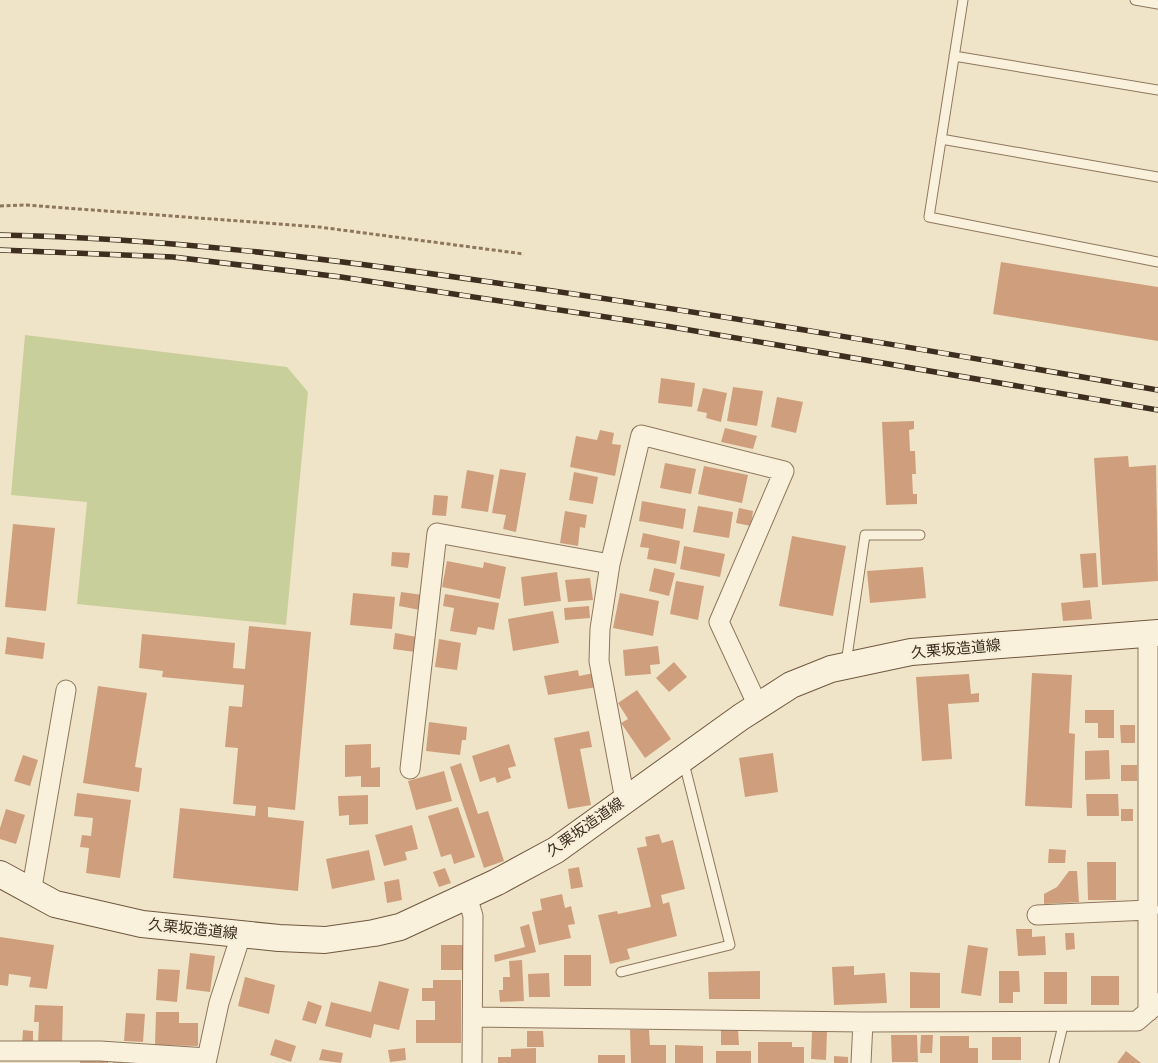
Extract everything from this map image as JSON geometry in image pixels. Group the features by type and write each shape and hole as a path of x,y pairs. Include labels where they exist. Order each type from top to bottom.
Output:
{"main road":[{"name":"久栗坂造道線","path":"11,885 55,904 142,924 241,935 325,940 374,933 400,927 467,896 556,850 683,757 758,706 790,685 831,668 911,652 1153,633"}],"street":[{"path":"625,800 599,661 600,630 610,564 641,435 784,471 719,622 758,706"},
{"path":"410,769 438,533 610,564"},
{"path":"473,1017 863,1022 1137,1021 1153,1008 1148,910 1153,633"},
{"path":"11,885 66,690"},
{"path":"467,896 473,916 472,1063"},
{"path":"1037,915 1148,910"},
{"path":"0,1051 100,1051 206,1060 219,1003 241,935"},
{"path":"861,1063 863,1022"}],"lane":[{"path":"963,0 929,217 1158,262"},
{"path":"1135,0 1158,4"},
{"path":"954,56 1158,90"},
{"path":"941,139 1158,177"},
{"path":"845,666 865,535 920,535"},
{"path":"621,972 730,945 683,757"},
{"path":"1054,1063 1064,1021"}],"path":[{"path":"0,206 36,206 319,227 524,254"}],"green space":[{"path":"25,335 287,367 308,392 286,625 77,604 87,502 11,495"}],"building":[{"path":"1001,262 1158,287 1158,341 993,314"},
{"path":"661,378 695,383 692,407 658,403"},
{"path":"733,387 763,391 757,426 727,421"},
{"path":"703,388 727,393 721,422 706,418 707,413 697,411"},
{"path":"777,397 803,402 796,433 771,427"},
{"path":"914,421 914,429 909,430 910,451 915,451 916,474 912,474 913,494 917,494 917,504 886,505 882,422"},
{"path":"725,428 757,436 753,449 721,442"},
{"path":"600,430 614,433 612,444 621,445 615,476 570,467 576,436 597,440"},
{"path":"1128,456 1129,467 1156,465 1158,581 1102,585 1094,458"},
{"path":"665,463 696,469 691,494 660,488"},
{"path":"704,466 748,475 742,503 698,494"},
{"path":"500,469 526,473 516,532 503,529 506,515 492,513"},
{"path":"467,470 494,475 488,512 461,508"},
{"path":"574,472 598,477 593,504 569,500"},
{"path":"434,495 448,496 446,516 432,515"},
{"path":"642,501 686,509 683,529 639,521"},
{"path":"698,506 733,512 729,538 693,532"},
{"path":"739,508 753,511 751,526 736,523"},
{"path":"565,511 587,515 585,528 580,527 578,546 560,543"},
{"path":"13,524 55,528 46,611 5,607"},
{"path":"643,533 680,541 676,564 647,559 649,548 640,547"},
{"path":"792,536 846,546 833,616 779,606"},
{"path":"684,546 725,554 720,577 680,569"},
{"path":"392,552 410,553 408,568 391,566"},
{"path":"1096,553 1098,587 1083,588 1080,554"},
{"path":"447,561 483,568 484,562 506,567 500,599 442,587"},
{"path":"923,567 926,598 870,603 867,571"},
{"path":"654,568 675,573 669,596 649,591"},
{"path":"557,572 561,601 524,606 521,577"},
{"path":"590,578 593,600 568,602 565,580"},
{"path":"676,581 704,586 698,620 670,614"},
{"path":"401,592 423,595 420,610 399,606"},
{"path":"353,593 395,597 392,629 350,625"},
{"path":"620,593 659,601 653,636 613,628"},
{"path":"445,594 499,603 494,630 478,627 476,635 450,631 454,608 443,606"},
{"path":"1090,600 1092,619 1063,621 1061,603"},
{"path":"589,606 590,618 565,620 564,608"},
{"path":"553,611 559,643 513,651 508,619"},
{"path":"249,626 311,632 295,810 268,807 268,817 304,821 298,891 173,878 180,808 255,816 256,806 233,804 238,748 225,747 229,706 242,707 244,685 162,677 163,671 139,668 142,634 235,643 233,668 245,669"},
{"path":"395,633 417,637 415,652 393,649"},
{"path":"7,637 45,643 43,659 5,654"},
{"path":"439,639 461,643 457,670 435,667"},
{"path":"658,646 660,664 650,665 651,674 625,676 623,650"},
{"path":"674,662 687,677 669,692 656,678"},
{"path":"578,670 579,676 594,673 597,687 548,695 544,676"},
{"path":"1032,673 1072,675 1069,733 1075,734 1072,808 1025,806"},
{"path":"969,674 971,694 979,693 979,702 948,704 952,759 922,761 916,677"},
{"path":"98,686 147,693 135,767 142,768 139,792 83,783"},
{"path":"637,690 671,739 645,758 621,723 628,719 618,703"},
{"path":"1085,710 1114,710 1114,738 1098,738 1098,723 1085,723"},
{"path":"429,722 467,727 466,740 462,740 460,755 426,751"},
{"path":"1120,725 1135,725 1135,743 1121,743"},
{"path":"589,731 592,747 580,749 591,805 568,809 554,738"},
{"path":"371,744 371,768 380,767 380,787 361,787 361,776 345,777 345,745"},
{"path":"509,744 516,766 508,768 511,778 497,783 495,777 480,782 472,756"},
{"path":"1109,750 1110,779 1085,780 1085,751"},
{"path":"773,753 778,792 745,797 739,758"},
{"path":"23,755 38,760 30,786 14,781"},
{"path":"461,763 478,814 488,811 504,861 484,868 450,767"},
{"path":"1121,765 1137,765 1137,781 1121,781"},
{"path":"444,771 452,801 416,810 408,781"},
{"path":"77,793 131,800 120,878 86,873 89,848 80,847 82,835 91,836 93,818 74,816"},
{"path":"1086,794 1118,794 1119,816 1087,816"},
{"path":"368,795 368,824 349,825 349,815 339,816 338,796"},
{"path":"458,807 475,857 454,864 451,854 441,857 428,816"},
{"path":"6,809 25,815 16,844 0,839 0,828"},
{"path":"1121,809 1133,809 1133,821 1121,821"},
{"path":"412,825 418,849 405,852 407,860 384,866 375,835"},
{"path":"659,834 662,843 673,840 685,889 661,895 663,904 669,902 677,936 627,949 630,959 610,964 598,915 617,911 618,914 651,907 637,848 647,846 645,837"},
{"path":"1049,849 1066,850 1065,863 1048,863"},
{"path":"369,850 375,880 332,889 326,859"},
{"path":"1087,862 1116,862 1116,900 1088,900"},
{"path":"579,867 583,887 571,889 568,869"},
{"path":"445,868 451,883 439,887 433,872"},
{"path":"1069,871 1077,871 1079,902 1044,904 1044,894 1057,887"},
{"path":"399,879 402,900 387,903 384,882"},
{"path":"562,894 565,908 571,906 575,924 568,925 571,938 539,945 532,912 542,910 540,899"},
{"path":"529,924 536,952 495,962 494,955 525,947 520,927"},
{"path":"1016,929 1032,929 1032,937 1045,936 1046,955 1018,956"},
{"path":"1065,933 1074,933 1075,949 1066,950"},
{"path":"0,937 54,945 47,989 29,987 31,977 9,974 8,986 0,985"},
{"path":"441,945 466,945 465,970 441,970"},
{"path":"968,945 988,948 981,996 961,993"},
{"path":"190,953 215,956 210,992 186,989"},
{"path":"564,955 591,955 591,986 564,986"},
{"path":"522,960 524,1001 500,1002 499,990 503,990 503,977 510,977 509,961"},
{"path":"854,966 854,975 885,973 887,1003 834,1005 832,967"},
{"path":"158,969 180,970 177,1002 156,1000"},
{"path":"760,971 760,999 709,999 708,972"},
{"path":"999,971 1019,971 1020,992 1013,992 1013,1003 999,1003"},
{"path":"910,972 940,973 940,1008 910,1008"},
{"path":"1044,972 1067,972 1067,1004 1044,1004"},
{"path":"549,973 550,997 529,997 528,974"},
{"path":"1091,976 1119,976 1119,1005 1091,1005"},
{"path":"245,977 275,985 269,1014 238,1006"},
{"path":"433,980 461,980 461,1043 416,1043 416,1020 435,1020 435,1001 422,1001 422,988 433,988"},
{"path":"379,981 409,989 399,1030 374,1024 371,1038 325,1026 331,1002 371,1012"},
{"path":"308,1001 322,1006 316,1024 302,1020"},
{"path":"35,1005 63,1006 62,1045 38,1044 39,1022 34,1022"},
{"path":"156,1012 179,1012 179,1023 198,1023 198,1046 155,1045"},
{"path":"126,1013 145,1014 143,1042 124,1041"},
{"path":"721,1029 738,1029 739,1045 721,1045"},
{"path":"23,1030 33,1031 33,1044 22,1044"},
{"path":"630,1030 649,1030 650,1045 666,1045 666,1063 631,1063"},
{"path":"527,1031 543,1031 544,1047 527,1047"},
{"path":"812,1031 827,1032 826,1060 811,1059"},
{"path":"891,1035 917,1035 918,1062 892,1062"},
{"path":"921,1035 933,1035 932,1053 920,1053"},
{"path":"940,1036 969,1036 969,1048 978,1048 978,1063 940,1063"},
{"path":"992,1037 1021,1037 1021,1060 992,1060"},
{"path":"275,1039 296,1046 291,1062 270,1055"},
{"path":"758,1042 792,1042 792,1047 804,1047 804,1063 758,1063"},
{"path":"675,1045 703,1046 703,1063 675,1063"},
{"path":"405,1048 406,1060 390,1062 388,1050"},
{"path":"536,1048 536,1063 498,1063 498,1057 511,1057 511,1049"},
{"path":"322,1049 343,1053 341,1063 319,1060"},
{"path":"716,1051 751,1051 751,1063 716,1063"},
{"path":"1126,1051 1141,1063 1117,1063"},
{"path":"598,1055 625,1055 625,1063 598,1063"},
{"path":"834,1056 848,1057 848,1063 834,1063"},
{"path":"113,1058 138,1058 138,1063 113,1063"},
{"path":"80,1059 108,1060 108,1063 80,1063"}],"railway":[{"path":"0,235 125,240 187,245 373,266 745,320 1158,390"},
{"path":"0,250 173,257 341,277 666,326 1158,410"}]}
